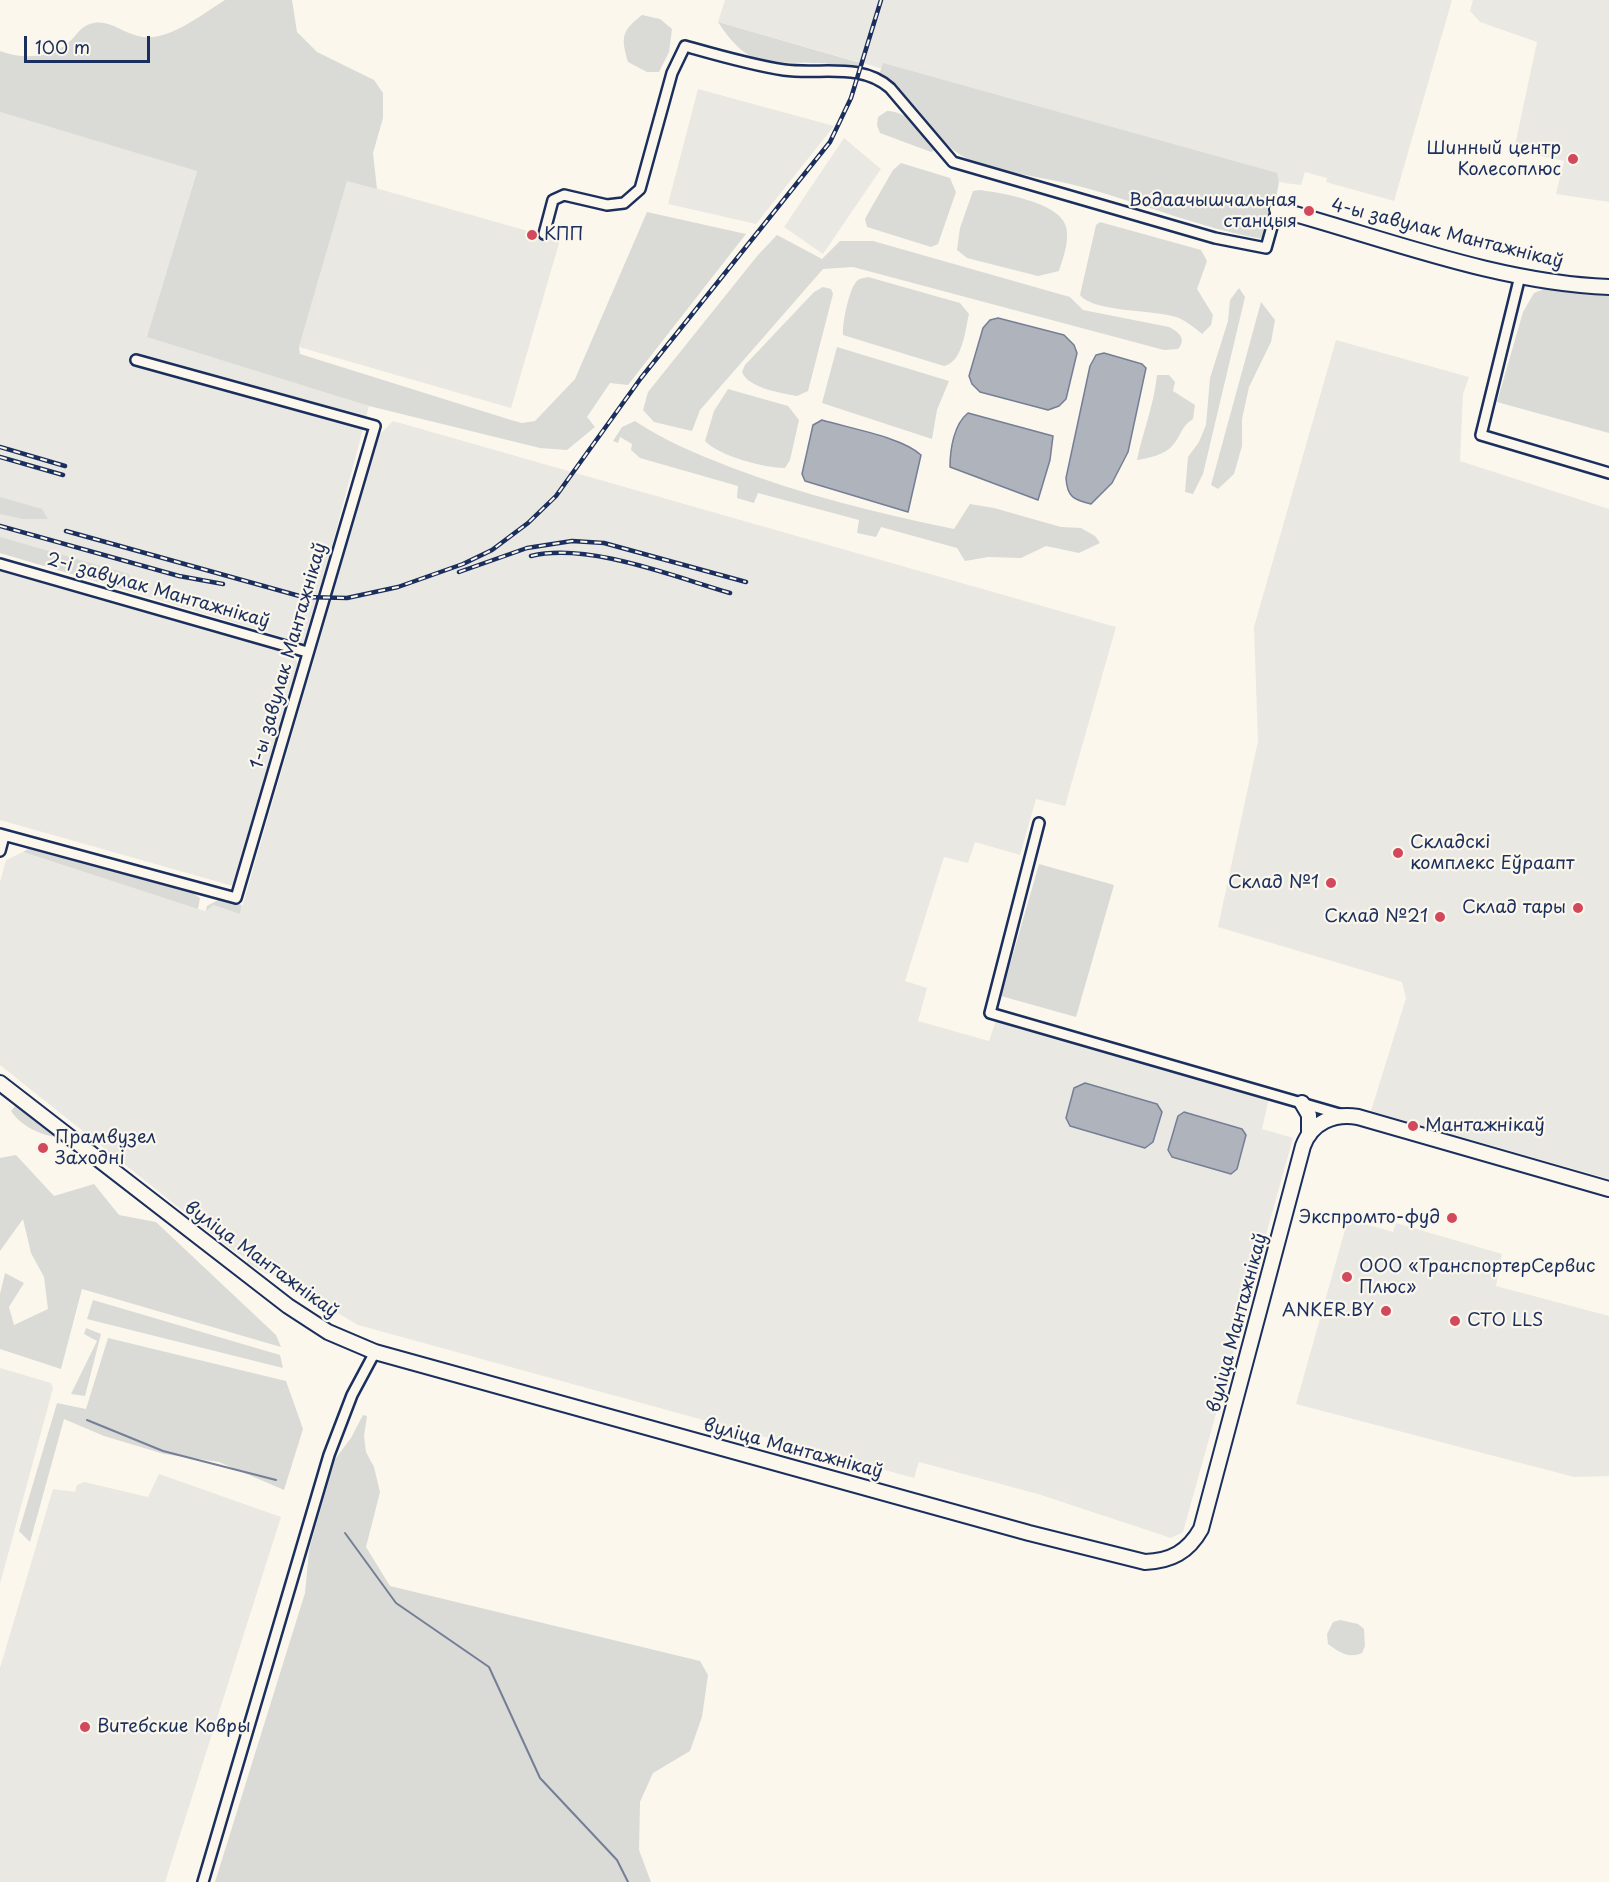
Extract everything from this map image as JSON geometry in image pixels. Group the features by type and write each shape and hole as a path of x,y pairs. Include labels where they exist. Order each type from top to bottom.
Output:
{"street":[{"path":"544,234 553,200 564,195 607,205 624,203 640,189 672,73 685,46 781,70 860,72 882,81 890,88 953,162 1215,238 1266,248 1278,209"},
{"name":"4-ы завулак Мантажнікаў","path":"1278,209 1397,244 1520,276 1583,286 1609,287"},
{"path":"1520,276 1481,435 1609,474"},
{"name":"1-ы завулак Мантажнікаў","path":"2,835 236,898 375,426 136,360"},
{"name":"2-і завулак Мантажнікаў","path":"0,564 307,652"},
{"path":"1039,823 990,1013 1609,1189"},
{"path":"0,851 2,835"},
{"name":"вуліца Мантажнікаў","path":"0,1083 288,1306 328,1332 375,1352 1029,1533 1132,1560 1159,1562 1171,1559 1186,1549 1201,1529 1309,1135"},
{"path":"1302,1103 1309,1115 1309,1135"},
{"path":"1309,1135 1324,1121 1345,1115"},
{"path":"204,1882 329,1455 352,1395 375,1352"}],"shaded area":[{"path":"225,0 292,0 297,32 317,52 374,80 383,93 383,118 373,153 377,189 347,181 299,347 300,354 511,420 522,423 535,421 575,379 647,212 746,234 628,385 610,383 587,417 595,427 567,450 540,448 369,406 147,337 197,171 0,112 0,51 18,56 45,54 62,47 83,28 94,23 106,23 138,36 160,36 195,20"},
{"path":"725,0 1452,0 1394,201 1326,182 1327,178 1305,172 1301,185 1284,183 718,22"},
{"path":"1473,0 1609,0 1609,202 1556,194 1564,161 1514,150 1537,42 1480,22 1470,11"},
{"path":"642,15 660,19 672,29 669,52 659,72 647,72 628,62 624,36 630,26"},
{"path":"718,22 864,64 861,69 824,63 761,60 740,49"},
{"path":"883,63 1277,173 1279,182 1269,234 1263,239 1239,234 1098,191 980,164 956,152 945,143 910,101 879,75"},
{"path":"698,89 834,126 756,224 668,204"},
{"path":"887,111 902,114 916,123 928,136 935,150 931,152 880,133 877,125 878,117"},
{"path":"0,112 197,170 148,337 369,406 306,644 0,553"},
{"path":"844,138 881,169 823,254 784,227"},
{"path":"901,163 950,178 956,192 938,244 931,247 867,227 865,219 867,215 893,170"},
{"path":"347,180 560,240 511,408 299,347"},
{"path":"973,191 1001,193 1040,204 1060,216 1065,224 1067,235 1066,248 1059,271 1038,276 967,258 957,250 960,228"},
{"path":"1100,222 1201,250 1207,261 1197,289 1213,315 1211,325 1202,334 1179,318 1098,305 1087,301 1080,295 1096,225"},
{"path":"777,235 822,259 840,241 873,241 1070,297 1083,310 1169,327 1179,334 1182,342 1178,349 1164,350 853,267 823,269 700,410 692,431 654,422 643,410 648,392 758,255"},
{"path":"868,277 960,303 969,314 962,344 955,358 944,366 843,335 845,315 852,290 858,280"},
{"path":"823,287 831,289 833,294 808,391 797,396 782,393 758,386 745,378 742,372 745,365 814,292"},
{"path":"1239,288 1245,297 1203,474 1193,494 1185,492 1188,457 1199,442 1206,425 1210,378 1228,321 1230,300"},
{"path":"1544,289 1609,296 1609,433 1497,402 1523,312 1534,293"},
{"path":"1261,302 1275,320 1271,342 1249,387 1242,419 1242,446 1234,474 1218,489 1211,485"},
{"path":"998,318 1064,335 1074,345 1077,353 1066,399 1059,406 1048,410 980,392 972,384 969,376 983,328 990,320"},
{"path":"1336,340 1469,377 1463,394 1460,461 1609,509 1609,1179 1371,1111 1406,998 1402,982 1218,927 1258,741 1254,627"},
{"path":"837,347 949,381 937,410 932,439 822,403"},
{"path":"1104,353 1142,364 1146,368 1128,452 1112,483 1091,504 1080,501 1070,494 1066,478 1090,366 1096,355"},
{"path":"1157,375 1169,375 1175,382 1173,391 1195,405 1193,419 1186,425 1176,442 1166,451 1156,456 1137,460 1153,397"},
{"path":"728,389 788,406 799,420 790,460 785,468 766,466 731,456 705,441 714,411"},
{"path":"968,413 1053,436 1050,460 1038,500 950,467 954,437 959,424"},
{"path":"822,420 888,438 921,455 908,512 805,481 802,474 813,425"},
{"path":"393,421 1116,627 1065,806 1036,799 1020,855 975,842 968,863 944,857 905,981 927,988 918,1021 989,1041 996,1020 1269,1098 1262,1129 1293,1138 1183,1532 1171,1538 1038,1494 919,1462 914,1478 358,1325 268,1272 267,1274 247,1263 248,1260 227,1246 0,1065 0,882 6,860 23,852 205,911 213,905 240,914 379,435"},
{"path":"635,421 670,441 730,467 840,502 954,529 970,504 994,508 1061,527 1081,528 1095,536 1100,543 1079,553 1046,546 1021,558 988,557 965,561 957,548 881,527 876,537 857,533 859,520 758,493 754,503 737,498 738,486 640,458 631,450 632,444 620,437 618,443 613,441 622,427"},
{"path":"0,497 42,509 48,519 23,519 0,514"},
{"path":"0,537 129,574 134,583 134,592 0,553"},
{"path":"0,571 292,653 298,664 233,886 0,820"},
{"path":"28,849 193,893 200,898 198,909 23,852"},
{"path":"1039,864 1114,885 1076,1017 1001,996"},
{"path":"220,899 242,905 240,914 213,905 206,911 207,906"},
{"path":"1085,1083 1157,1104 1162,1112 1153,1142 1145,1148 1070,1126 1066,1118 1074,1088"},
{"path":"16,1105 59,1137 26,1126 11,1111"},
{"path":"1184,1112 1242,1129 1246,1135 1237,1169 1231,1174 1172,1157 1168,1150 1178,1116"},
{"path":"16,1155 54,1196 94,1184 119,1215 156,1222 276,1335 281,1347 82,1289 61,1369 0,1349 0,1294 5,1273 24,1283 9,1307 14,1325 48,1309 44,1277 31,1253 23,1219 0,1251 0,1158"},
{"path":"1348,1219 1393,1232 1396,1223 1502,1254 1496,1286 1609,1316 1609,1476 1574,1477 1296,1404"},
{"path":"93,1300 280,1355 283,1368 87,1319"},
{"path":"86,1328 101,1334 85,1396 71,1394 97,1341 84,1334"},
{"path":"108,1338 286,1381 303,1429 284,1490 219,1462 164,1454 104,1436 64,1419 30,1542 19,1531 57,1403 86,1409"},
{"path":"0,1368 51,1383 53,1388 0,1584"},
{"path":"363,1415 367,1416 364,1436 366,1452 374,1467 380,1492 366,1547 390,1586 700,1661 708,1675 702,1717 690,1751 653,1773 640,1802 639,1850 651,1882 215,1882 305,1593 309,1550 335,1459 351,1438"},
{"path":"159,1474 281,1517 165,1882 0,1882 0,1668 53,1489 75,1492 77,1485 84,1482 148,1497"},
{"path":"1340,1620 1358,1624 1364,1629 1365,1646 1362,1653 1348,1655 1328,1644 1327,1634 1333,1622"}],"waterway":[{"path":"87,1420 163,1451 276,1480"},
{"path":"345,1533 396,1603 489,1667 540,1778 617,1860 628,1882"}],"railway":[{"path":"66,531 303,597 347,598 398,587 463,564 492,550 528,523 556,496 641,378 830,142 851,98 881,0"},
{"path":"0,447 65,466"},
{"path":"0,457 63,475"},
{"path":"0,526 179,576 223,584"},
{"path":"459,572 527,548 572,541 604,543 746,582"},
{"path":"531,556 554,553 605,557 730,593"}],"place":[{"name":"Шинный центр Колесоплюс","path":"1573,159"},
{"name":"Водаачышчальная станцыя","path":"1309,211"},
{"name":"КПП","path":"532,235"},
{"name":"Складскі комплекс Еўраапт","path":"1398,853"},
{"name":"Склад №1","path":"1331,883"},
{"name":"Склад тары","path":"1578,908"},
{"name":"Склад №21","path":"1440,917"},
{"name":"Мантажнікаў","path":"1413,1126"},
{"name":"Прамвузел Заходні","path":"43,1148"},
{"name":"Экспромто-фуд","path":"1452,1218"},
{"name":"ООО «ТранспортерСервис Плюс»","path":"1347,1277"},
{"name":"ANKER.BY","path":"1386,1311"},
{"name":"СТО LLS","path":"1455,1321"},
{"name":"Витебские Ковры","path":"85,1727"}]}
